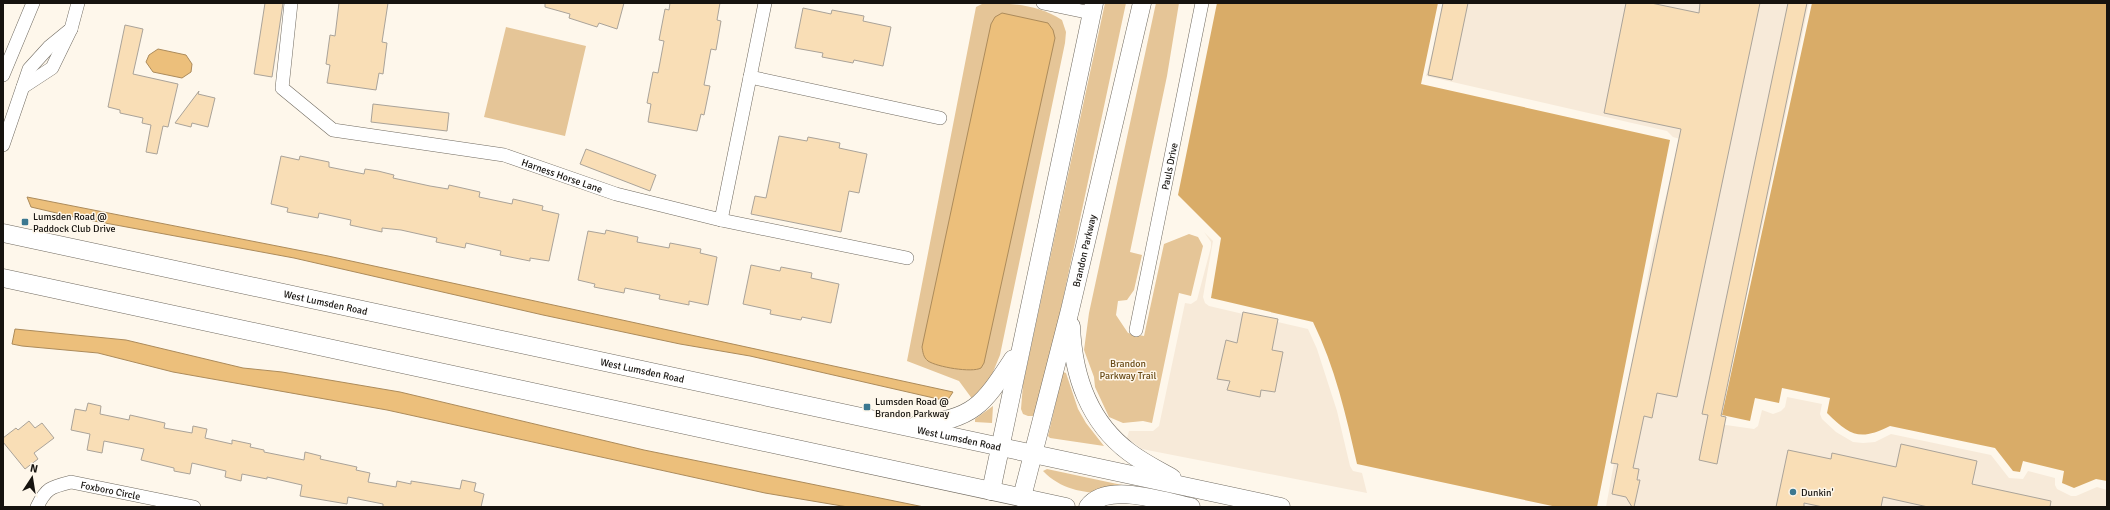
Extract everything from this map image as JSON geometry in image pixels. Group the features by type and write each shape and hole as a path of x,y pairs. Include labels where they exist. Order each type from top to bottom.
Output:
{"main road":[{"name":"Brandon Parkway","path":"1022,497 1070,310 1142,3"},
{"path":"991,491 1019,350 1092,8"},
{"name":"West Lumsden Road","path":"3,233 1281,507"},
{"path":"3,278 1066,507"},
{"path":"1070,310 1073,350 1077,372 1087,402 1097,418 1110,435 1129,452 1186,486"},
{"path":"903,425 938,422 958,417 976,408 988,397 1019,350"},
{"path":"1088,507 1095,499 1112,494 1127,494 1191,507"}],"street":[{"path":"3,75 32,3"},
{"path":"3,145 29,69 49,47 70,30 78,3"},
{"name":"Harness Horse Lane","path":"291,3 282,88 333,130 504,155 616,194 721,220"},
{"path":"765,3 721,220 907,258"},
{"path":"1044,3 1092,8"},
{"name":"Pauls Drive","path":"1136,330 1202,3"},
{"path":"750,77 940,118"},
{"name":"Foxboro Circle","path":"37,507 44,492 56,486 71,482 194,507"}],"shaded area":[{"path":"1217,3 1438,3 1421,84 1670,140 1597,507 1557,507 1357,464 1334,374 1313,322 1211,298 1221,238 1178,195"},
{"path":"1445,3 1809,3 1761,232 1714,414 1719,424 1754,429 1758,426 1762,410 1773,414 1781,411 1785,407 1787,397 1822,404 1820,414 1822,419 1836,432 1853,442 1875,442 1891,434 1991,455 2009,478 2023,479 2028,471 2055,478 2055,485 2057,489 2071,496 2076,496 2097,487 2107,490 2107,507 1606,507 1653,248 1680,139 1673,137 1667,131 1426,76"},
{"path":"1812,3 2107,3 2107,481 2096,479 2074,488 2062,483 2064,471 2023,461 2020,472 2013,471 1995,448 1890,426 1871,434 1856,434 1842,427 1827,413 1830,398 1782,388 1779,403 1755,398 1750,421 1722,415"},
{"path":"1002,13 1048,23 1053,30 1055,38 984,363 981,368 977,369 954,369 928,361 924,356 922,347 991,24 995,17"},
{"path":"158,49 186,55 192,64 191,72 182,78 153,72 146,62 149,55"},
{"path":"27,197 328,256 953,392 947,401 750,356 680,344 543,315 294,258 78,218 31,207"},
{"path":"1204,232 1213,241 1203,297 1205,303 1209,306 1308,329 1317,349 1337,411 1350,466 1353,471 1362,473 1367,493 1142,449 1127,438 1129,431 1153,431 1159,426 1185,303 1191,304 1197,300 1211,247 1211,242"},
{"path":"15,329 126,340 243,368 282,372 400,392 644,450 924,507 848,507 765,493 387,410 173,372 98,353 12,344"}],"green space":[{"path":"984,3 1014,4 1044,11 1062,20 1066,32 1065,43 1000,355 989,382 973,400 959,381 907,361 976,7"},
{"path":"1105,3 1126,3 1043,393 1033,416 1028,416 1023,414 1021,409 1023,384"},
{"name":"Brandon Parkway Trail","path":"1156,3 1179,3 1167,76 1130,252 1142,255 1134,290 1127,300 1118,301 1116,315 1128,333 1144,336 1164,244 1189,234 1198,237 1203,246 1191,296 1179,293 1152,423 1143,421 1123,423 1109,417 1095,387 1094,377 1084,350 1089,313"},
{"path":"506,27 586,46 565,136 484,117"},
{"path":"1063,372 1066,373 1078,409 1086,423 1104,446 1050,438 1048,436"},
{"path":"993,406 992,423 975,422 975,419"},
{"path":"1047,469 1150,491 1094,493 1080,491 1054,481 1043,471"}],"building":[{"path":"265,3 283,3 272,77 254,74"},
{"path":"339,3 388,3 382,42 387,43 383,74 379,73 376,90 327,83 330,65 326,64 330,35 335,36"},
{"path":"545,3 624,3 617,29 599,23 597,27 569,18 570,14 545,7"},
{"path":"670,3 720,3 717,20 721,21 716,50 711,49 704,85 710,86 704,115 701,114 697,131 648,122 651,104 647,103 653,72 658,73 664,41 659,40 665,9 669,10"},
{"path":"1443,3 1468,3 1452,80 1428,75"},
{"path":"1626,3 1651,3 1699,13 1700,3 1760,3 1677,397 1657,393 1652,418 1644,416 1633,468 1639,469 1637,480 1640,480 1634,507 1632,507 1626,497 1612,494 1618,464 1611,463 1681,129 1604,113"},
{"path":"1788,3 1807,3 1721,416 1726,417 1717,464 1699,460 1708,415 1702,414"},
{"path":"803,8 831,14 832,10 864,16 863,21 891,27 883,66 854,60 853,63 822,57 823,53 795,48"},
{"path":"125,25 143,29 133,74 178,84 168,127 163,126 157,154 146,152 151,125 142,123 143,118 120,113 120,110 108,107"},
{"path":"199,91 198,94 215,98 208,127 192,123 191,127 175,123"},
{"path":"373,104 449,113 447,131 371,122"},
{"path":"779,136 807,141 808,137 840,143 839,148 867,154 859,193 849,191 841,232 751,214 755,196 766,198"},
{"path":"586,149 656,175 650,191 580,164"},
{"path":"281,156 299,160 300,156 329,162 329,167 364,174 365,169 378,171 394,175 393,178 430,186 448,189 449,185 480,192 479,197 512,204 513,199 543,206 542,210 559,214 549,261 530,258 530,261 500,255 501,251 466,243 465,248 436,242 437,238 401,230 382,228 382,232 350,225 351,220 319,213 318,218 287,212 288,208 271,204"},
{"path":"606,230 638,237 637,242 669,248 670,243 701,249 700,253 717,257 708,305 689,301 689,305 659,299 660,295 625,288 624,293 594,287 595,284 578,280 588,231 605,234"},
{"path":"751,265 780,271 781,267 812,273 811,278 839,284 831,323 802,317 801,320 770,314 771,310 743,304"},
{"path":"1243,312 1278,319 1272,350 1283,352 1275,392 1261,390 1260,397 1227,390 1230,381 1217,379 1226,340 1237,343"},
{"path":"88,403 101,406 100,414 129,420 130,415 165,423 164,428 192,433 193,426 207,429 205,438 232,444 232,440 251,444 250,447 264,450 264,452 304,460 305,452 321,456 320,459 357,467 356,470 370,473 368,482 396,487 397,481 411,484 411,481 460,489 462,480 476,483 474,491 484,494 481,507 383,507 383,504 348,497 347,504 300,496 302,485 267,477 267,479 242,474 241,481 225,477 226,471 192,463 190,474 174,471 174,468 141,460 144,449 104,441 102,453 87,450 90,434 71,430 75,409 86,411"},
{"path":"29,421 35,428 42,423 54,438 34,453 38,459 25,469 3,442 3,438 16,428 18,430"},
{"path":"1901,444 1977,461 1972,484 2051,501 2050,507 1928,507 1883,497 1881,507 1823,507 1804,503 1804,507 1776,507 1788,450 1831,459 1832,453 1896,467"}],"place":[{"name":"Lumsden Road @ Paddock Club Drive","path":"25,222"},
{"name":"Lumsden Road @ Brandon Parkway","path":"867,407"},
{"name":"Dunkin'","path":"1793,492"}]}
